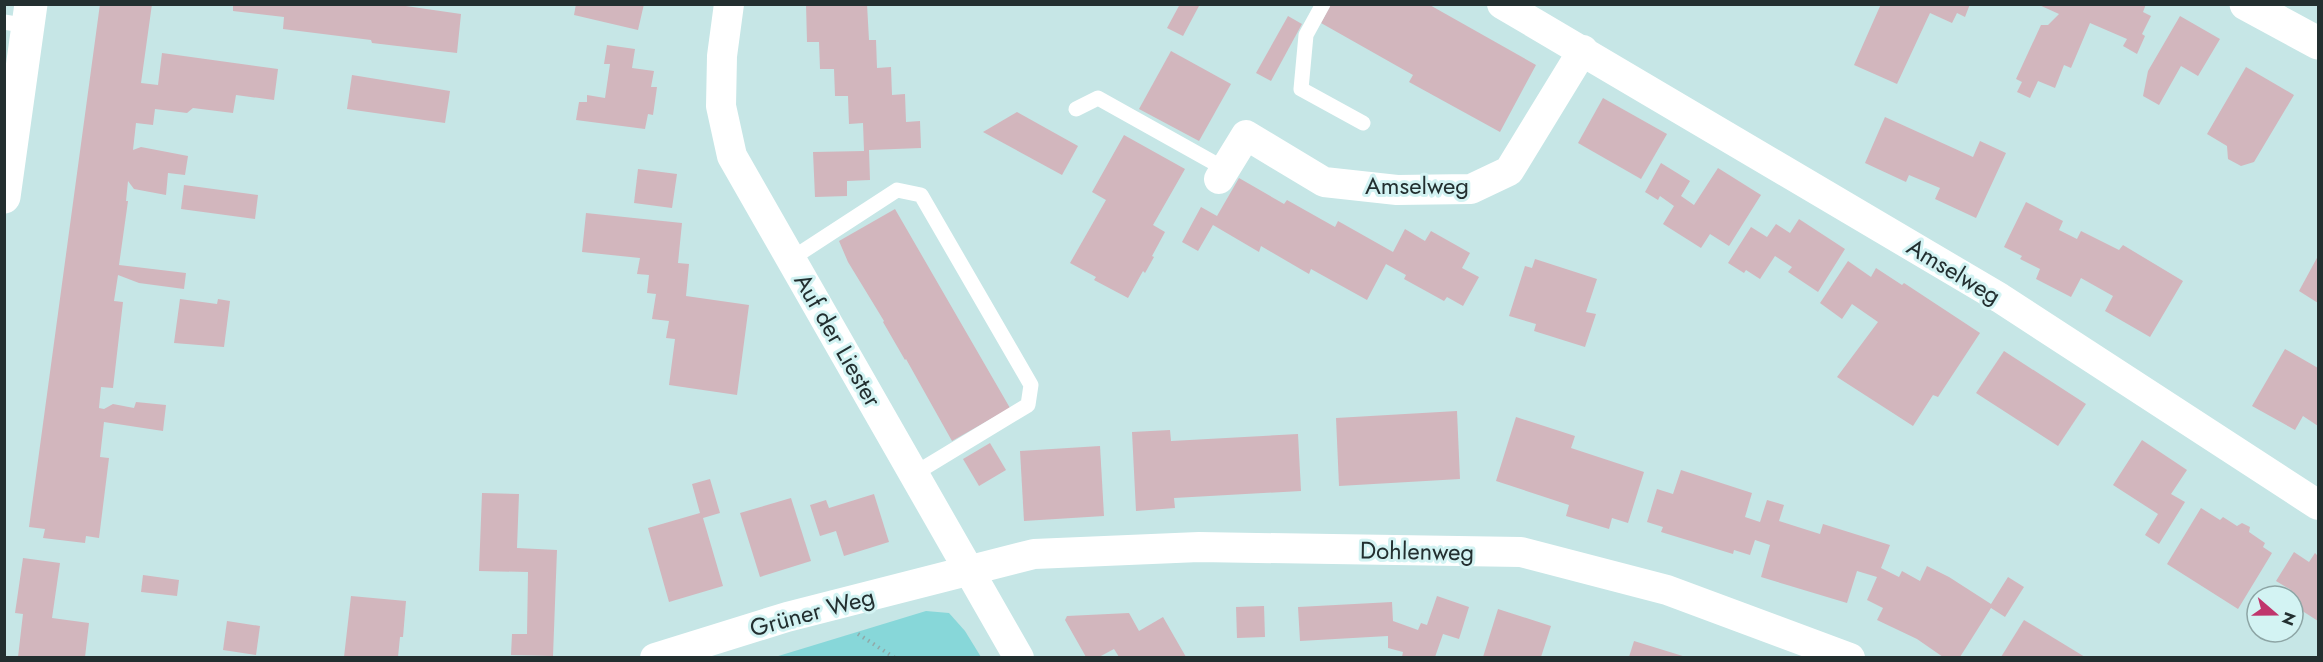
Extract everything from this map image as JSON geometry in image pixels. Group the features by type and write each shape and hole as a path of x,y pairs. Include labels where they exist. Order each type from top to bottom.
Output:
{"street":[{"name":"Auf der Liester","path":"729,4 722,56 721,106 732,156 1019,657"},
{"name":"Amselweg","path":"1502,4 2000,298 2319,505"},
{"path":"2246,4 2319,43"},
{"path":"4,197 14,59 21,18"},
{"name":"Amselweg","path":"1222,174 1246,135 1324,182 1397,190 1471,189 1509,171 1583,50"},
{"name":"Dohlenweg","path":"970,571 1034,554 1199,547 1521,552 1667,590 1850,657"},
{"name":"Grüner Weg","path":"655,657 787,617 970,571"}],"lane":[{"path":"1323,4 1306,35 1301,88 1363,123"},
{"path":"1076,109 1098,98 1222,174"},
{"path":"791,259 897,190 921,195 1025,375 1031,386 1028,405 914,474"}],"shaded area":[{"path":"926,611 949,613 965,631 981,657 775,657"}],"building":[{"path":"100,4 152,4 141,83 158,85 162,53 278,69 274,100 236,95 233,113 193,108 187,113 155,109 153,125 136,123 133,150 141,147 188,156 185,175 168,173 166,195 134,189 128,181 126,201 128,201 119,265 186,273 184,289 139,283 118,275 114,301 123,302 113,388 101,387 99,408 104,409 113,404 134,408 136,402 166,405 163,431 104,422 100,457 109,458 99,538 86,536 85,543 43,538 45,529 29,527"},
{"path":"233,4 392,4 461,14 457,53 283,29 284,17 233,11"},
{"path":"576,4 644,4 638,30 574,15"},
{"path":"806,4 867,4 869,40 876,40 877,68 891,67 892,95 905,94 906,122 920,121 921,148 869,150 870,180 847,181 847,196 815,197 813,152 864,151 863,123 849,124 848,96 835,96 834,69 820,69 819,42 807,42"},
{"path":"1180,4 1200,4 1183,36 1167,28"},
{"path":"1331,4 1428,4 1536,65 1500,132 1409,82 1413,75 1321,23"},
{"path":"1881,4 1970,4 1965,17 1957,13 1952,23 1930,13 1897,84 1854,65"},
{"path":"2037,4 2146,4 2143,12 2151,16 2142,34 2145,36 2137,54 2123,46 2127,39 2090,23 2071,68 2064,65 2055,88 2038,81 2030,98 2017,92 2022,82 2016,79 2041,25 2048,25 2059,14"},
{"path":"1288,16 1302,24 1271,81 1256,73"},
{"path":"2180,16 2220,39 2198,76 2181,66 2159,105 2143,96 2148,71"},
{"path":"607,45 635,49 632,68 654,71 651,87 657,87 653,115 648,114 645,129 576,120 579,102 587,102 587,95 605,98 610,64 604,64"},
{"path":"1171,51 1231,84 1199,141 1139,109"},
{"path":"2246,67 2294,95 2254,162 2241,166 2228,159 2227,146 2207,134"},
{"path":"352,75 450,91 445,123 347,109"},
{"path":"1603,98 1667,134 1641,179 1578,143"},
{"path":"1017,112 1078,146 1062,175 983,132"},
{"path":"1885,117 1973,157 1980,141 2006,153 1976,218 1935,199 1940,188 1909,175 1906,182 1865,163"},
{"path":"1124,135 1185,169 1153,225 1165,232 1152,256 1154,257 1128,298 1094,280 1096,277 1070,263 1106,200 1092,192"},
{"path":"1661,163 1690,181 1681,196 1694,205 1718,168 1761,195 1729,246 1710,234 1701,248 1663,224 1674,206 1660,196 1658,200 1645,192"},
{"path":"638,169 677,174 672,208 634,203"},
{"path":"1239,178 1284,204 1287,200 1335,227 1338,221 1393,252 1405,229 1425,241 1431,231 1470,253 1462,268 1479,277 1463,306 1447,297 1444,301 1404,279 1406,275 1386,264 1367,300 1311,269 1309,274 1261,246 1259,252 1213,225 1198,251 1182,242 1201,207 1217,216"},
{"path":"184,185 258,195 255,219 181,209"},
{"path":"2026,202 2063,221 2059,230 2077,239 2081,231 2119,250 2123,245 2183,281 2150,337 2105,311 2113,296 2081,278 2071,297 2036,279 2040,269 2020,259 2022,256 2004,247"},
{"path":"895,209 1010,408 952,441 848,262 839,241"},
{"path":"586,213 682,223 678,263 689,264 686,296 749,305 737,395 669,385 675,339 666,338 669,321 652,319 656,294 647,293 649,275 637,274 640,258 582,252"},
{"path":"1799,219 1845,249 1818,292 1788,272 1792,267 1775,256 1760,279 1728,263 1751,227 1767,237 1776,224 1790,233"},
{"path":"2318,256 2318,303 2299,291"},
{"path":"1535,259 1597,279 1586,312 1596,314 1585,347 1534,331 1536,324 1509,316 1525,266 1532,268"},
{"path":"1848,261 1871,277 1876,268 1902,285 1904,283 1980,333 1938,397 1933,395 1913,426 1837,377 1878,322 1852,304 1842,319 1820,303"},
{"path":"180,299 217,304 218,299 230,301 224,347 174,343"},
{"path":"2285,349 2318,368 2318,426 2303,416 2295,430 2252,406"},
{"path":"2004,351 2086,404 2058,446 1976,393"},
{"path":"1457,411 1460,479 1339,486 1336,418"},
{"path":"1516,417 1575,436 1571,448 1644,472 1628,523 1612,518 1609,529 1566,516 1569,505 1496,481"},
{"path":"1170,430 1171,441 1298,434 1301,491 1174,498 1175,508 1136,511 1132,432"},
{"path":"2142,440 2187,470 2171,494 2185,502 2159,544 2145,535 2158,514 2113,485"},
{"path":"990,443 1006,470 979,486 963,459"},
{"path":"1100,446 1104,516 1024,521 1020,451"},
{"path":"1681,470 1752,493 1745,517 1760,522 1767,500 1784,505 1779,521 1820,534 1823,524 1890,545 1881,568 1899,577 1902,571 1920,581 1927,566 1991,604 2008,577 2024,587 2005,617 1991,608 1960,657 1943,657 1917,639 1877,620 1883,608 1867,600 1877,577 1857,571 1847,603 1761,577 1770,545 1755,540 1750,555 1734,550 1733,554 1661,532 1663,527 1647,522 1657,489 1673,494"},
{"path":"710,479 720,513 703,518 723,586 669,602 648,528 700,513 692,484"},
{"path":"482,493 519,494 517,548 557,550 553,656 511,655 512,634 527,634 528,572 479,571"},
{"path":"874,494 889,542 844,556 836,531 820,536 810,505 826,500 829,508"},
{"path":"791,498 811,561 760,577 740,513"},
{"path":"2201,508 2220,520 2223,517 2237,526 2242,523 2250,527 2249,532 2265,543 2263,547 2272,553 2253,584 2245,584 2245,597 2238,609 2167,564"},
{"path":"2294,552 2309,562 2315,553 2318,556 2318,621 2305,613 2305,584 2281,584 2276,581"},
{"path":"23,558 60,563 52,618 89,623 85,657 18,657 23,614 15,613"},
{"path":"143,575 179,580 177,596 141,592"},
{"path":"351,596 406,601 403,637 400,637 398,657 344,657"},
{"path":"1437,596 1469,607 1459,639 1443,634 1435,657 1402,657 1403,652 1388,648 1388,636 1300,641 1298,607 1392,602 1393,621 1418,630 1421,623 1427,625"},
{"path":"1264,606 1265,637 1237,638 1236,607"},
{"path":"1498,609 1551,626 1541,657 1483,657"},
{"path":"1129,613 1139,631 1163,617 1186,657 1119,657 1114,649 1099,657 1086,657 1065,620 1067,616"},
{"path":"2024,620 2085,657 2001,657"},
{"path":"227,621 260,626 256,655 223,650"},
{"path":"1634,641 1686,657 1629,657"}]}
